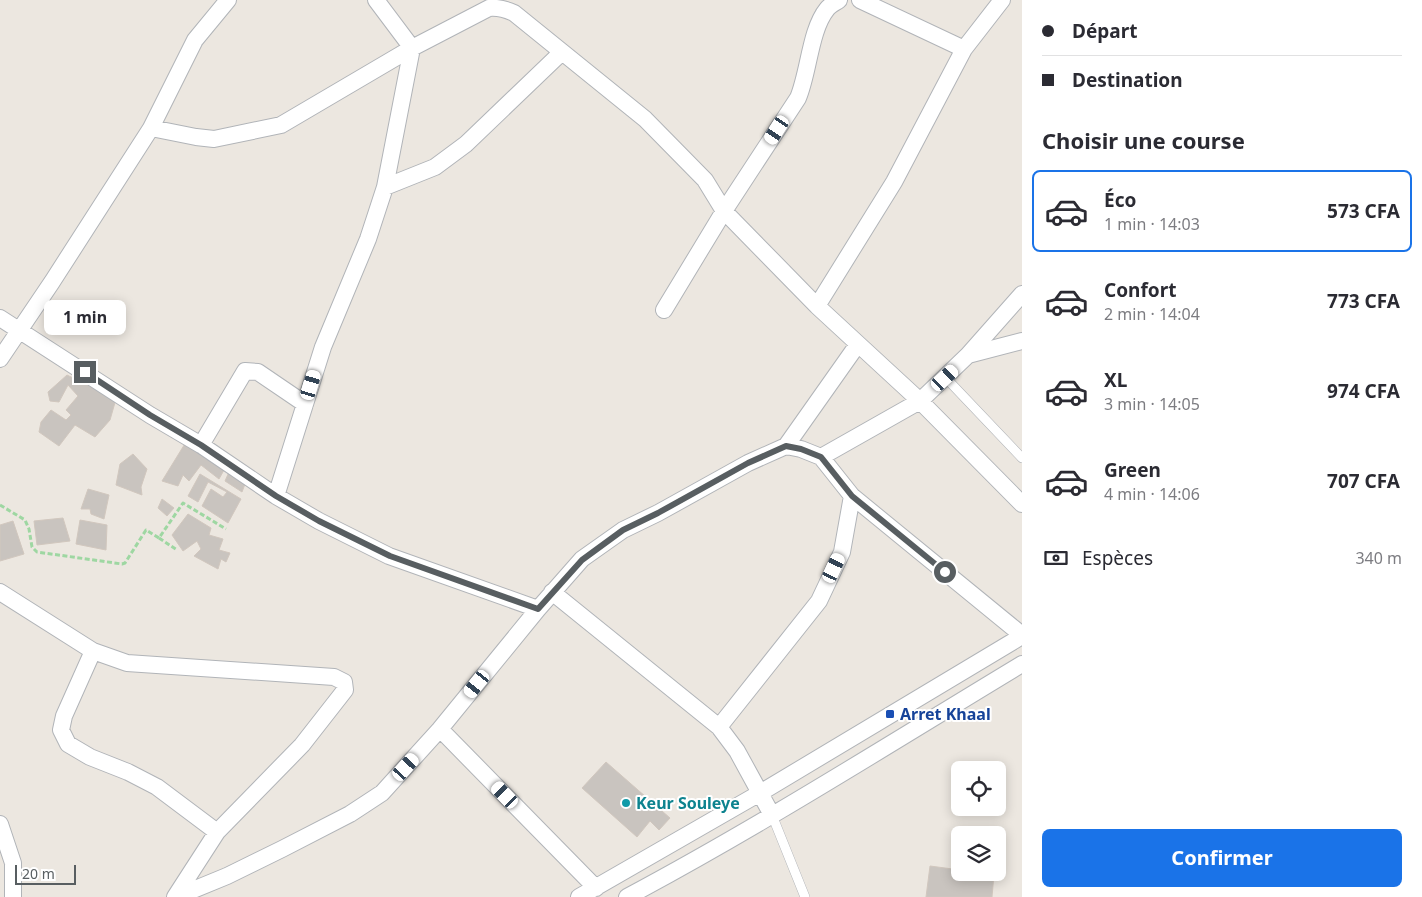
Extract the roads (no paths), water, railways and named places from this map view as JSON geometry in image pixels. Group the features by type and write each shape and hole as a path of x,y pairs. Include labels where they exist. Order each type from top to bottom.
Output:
{"street":[{"path":"0,359 151,128 196,40 228,0"},
{"path":"276,496 323,347 368,239 385,187 412,48 376,0"},
{"path":"502,9 518,0"},
{"path":"860,0 964,49"},
{"path":"817,306 894,182 964,49 1002,0"},
{"path":"664,310 724,211 798,98 804,84 818,23 832,3"},
{"path":"151,128 214,139 282,125 412,48 489,8 502,9 514,13 645,119 705,180 724,211 817,306 920,401 1022,504"},
{"path":"385,187 435,167 466,144 562,52"},
{"path":"821,457 920,401 968,356 1022,294"},
{"path":"0,318 150,415 201,445 276,496 319,521 390,556 538,609"},
{"path":"968,356 1022,341"},
{"path":"176,897 227,876 282,849 350,814 382,793 440,728 552,592 582,560 623,530 658,513 748,463 786,446 858,344"},
{"path":"201,445 245,371 258,372 305,404"},
{"path":"579,897 1022,636 852,496 821,457 801,449 786,446"},
{"path":"719,727 819,601 842,552 852,496"},
{"path":"0,592 93,650 127,663 334,677 344,682 345,690 302,745 217,832 176,897"},
{"path":"552,592 719,727 737,751 772,815"},
{"path":"93,650 64,716 61,730 68,744 90,757 128,772 157,787 217,832"},
{"path":"627,897 687,865 772,815 1022,664"},
{"path":"440,728 596,888"},
{"path":"0,824 13,863 13,897"}],"lane":[{"path":"945,378 1022,458"},
{"path":"772,815 805,897"}],"place":[{"name":"Arret Khaal","path":"890,714"},
{"name":"Keur Souleye","path":"626,803"}]}
